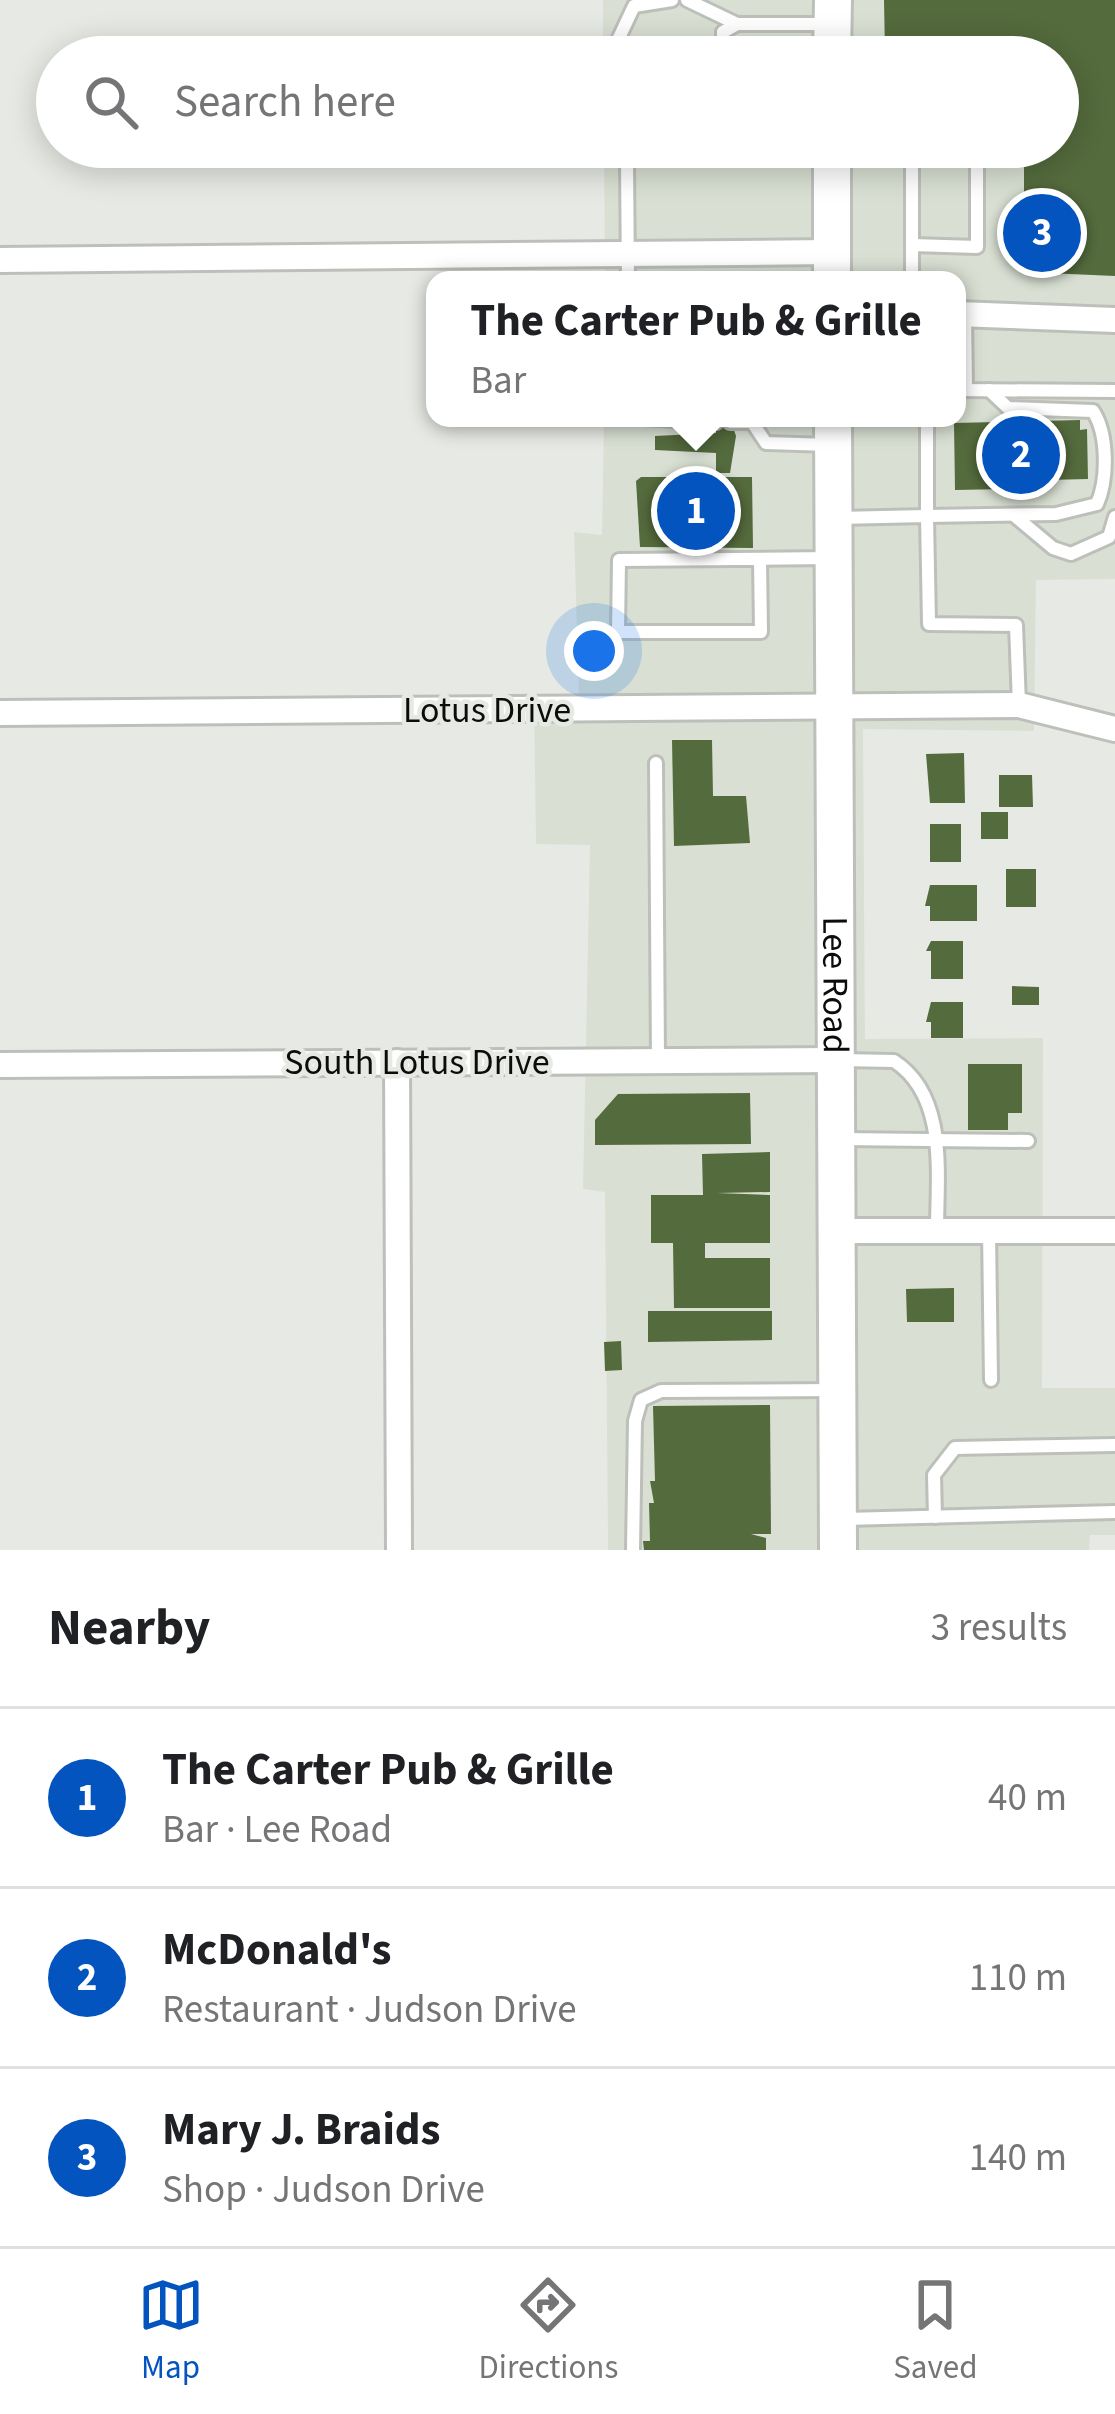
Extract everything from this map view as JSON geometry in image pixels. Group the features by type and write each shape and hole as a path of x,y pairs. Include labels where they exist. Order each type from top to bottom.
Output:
{"main road":[{"path":"831,266 832,168"},
{"name":"Lee Road","path":"833,432 838,1535"}],"street":[{"path":"0,260 629,253 831,266"},
{"path":"966,314 1115,320"},
{"name":"Lotus Drive","path":"0,713 1019,705 1115,729"},
{"name":"South Lotus Drive","path":"0,1065 834,1060"},
{"path":"397,1062 398,1550"},
{"path":"834,1231 1115,1231"}],"lane":[{"path":"620,36 634,6 671,0"},
{"path":"688,0 737,24 832,27"},
{"path":"724,36 737,24"},
{"path":"627,168 628,271"},
{"path":"912,168 912,271"},
{"path":"912,245 977,247 977,168"},
{"path":"966,390 1115,391"},
{"path":"835,518 1076,513 1097,505 1103,426 1094,410 1008,408 989,390"},
{"path":"756,427 766,443 833,432"},
{"path":"927,427 929,624 1016,625 1019,705"},
{"path":"1015,516 1053,548 1071,554 1109,537 1115,517"},
{"path":"760,559 761,632 619,632 619,560 833,558"},
{"path":"656,763 658,1061"},
{"path":"834,1060 894,1061 925,1093 936,1139 938,1231"},
{"path":"834,1139 1028,1142"},
{"path":"989,1231 991,1380"},
{"path":"633,1550 635,1421 641,1400 661,1391 835,1390"},
{"path":"935,1517 934,1474 955,1448 1115,1445"},
{"path":"838,1535 935,1517 1115,1512"}],"shaded area":[{"path":"603,0 1115,0 1115,579 1036,580 1034,731 863,729 865,1039 1043,1038 1042,1388 1115,1388 1115,1535 1090,1535 1089,1550 608,1550 605,1192 583,1189 590,845 536,844 534,696 579,696 574,532 602,535 604,427 966,427 966,271 605,271 604,168 1079,168 1079,36 603,36"}],"building":[{"path":"884,0 1115,0 1115,276 1024,272 1024,168 1079,168 1079,36 885,36"},
{"path":"1080,420 1080,430 1087,429 1088,479 1007,481 1007,489 955,490 954,427 966,427 966,423"},
{"path":"716,427 733,427 730,473 716,473 716,453 655,450 655,436 716,433"},
{"path":"641,477 752,477 753,548 640,547 636,481"},
{"path":"672,740 712,740 713,796 746,796 750,843 674,846"},
{"path":"964,753 965,803 930,803 926,754"},
{"path":"999,775 1032,775 1033,807 999,807"},
{"path":"981,812 1008,812 1008,839 981,839"},
{"path":"930,824 961,824 961,862 930,862"},
{"path":"1006,869 1036,869 1036,907 1006,907"},
{"path":"930,885 977,885 977,921 930,921 930,906 925,906"},
{"path":"931,941 963,941 963,979 931,979 931,951 926,951"},
{"path":"1012,986 1039,987 1039,1005 1012,1005"},
{"path":"931,1002 963,1002 963,1038 931,1038 931,1022 926,1022"},
{"path":"968,1064 1022,1064 1022,1113 1008,1113 1008,1130 968,1130"},
{"path":"750,1093 751,1144 595,1145 595,1120 618,1094"},
{"path":"770,1152 770,1192 717,1193 770,1195 770,1243 705,1243 705,1258 770,1258 770,1308 674,1308 673,1243 651,1243 651,1195 703,1195 702,1154"},
{"path":"954,1288 954,1322 907,1322 906,1289"},
{"path":"648,1311 772,1311 772,1340 648,1342"},
{"path":"621,1341 622,1370 605,1371 604,1342"},
{"path":"770,1405 771,1534 751,1534 766,1538 766,1550 644,1550 643,1541 650,1541 649,1503 654,1503 650,1481 655,1481 653,1406"}],"place":[{"name":"Mary J. Braids","path":"1042,233"},
{"name":"McDonald's","path":"1021,455"},
{"name":"The Carter Pub & Grille","path":"696,511"}]}
